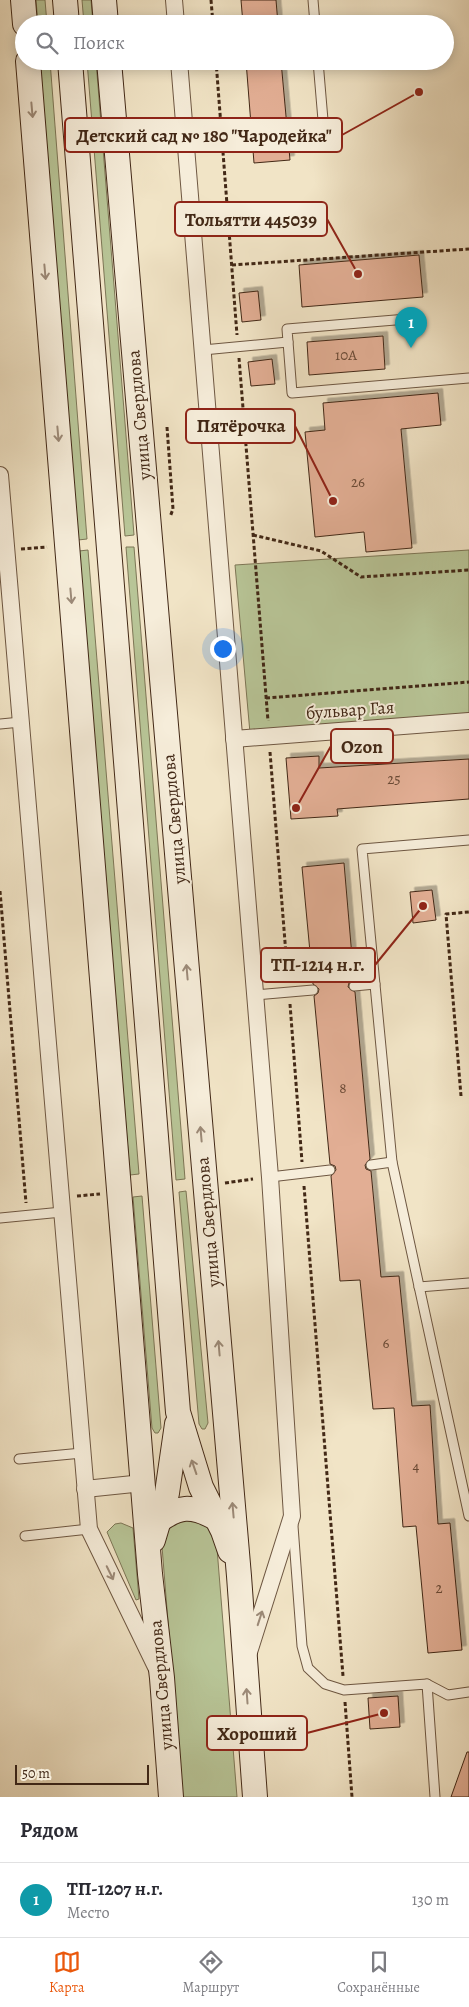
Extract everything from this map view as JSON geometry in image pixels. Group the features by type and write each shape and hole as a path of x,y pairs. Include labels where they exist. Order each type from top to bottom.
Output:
{"main road":[{"path":"23,0 24,15"},
{"path":"65,0 66,15"},
{"path":"104,0 105,15"},
{"name":"улица Свердлова","path":"29,70 150,1574 162,1678 171,1797"},
{"name":"улица Свердлова","path":"71,70 178,1412 191,1457 214,1517 223,1531 239,1576"},
{"name":"улица Свердлова","path":"110,70 239,1576 255,1797"},
{"name":"улица Свердлова","path":"150,1574 153,1536 167,1493 178,1412"},
{"path":"158,1521 170,1513 186,1508 200,1509 214,1517"}],"street":[{"path":"174,0 175,15"},
{"path":"180,70 270,1177 292,1516 245,1664"},
{"path":"0,475 88,1529 162,1678"},
{"name":"бульвар Гая","path":"234,739 469,721"},
{"path":"85,1489 143,1483"}],"lane":[{"path":"313,0 314,15"},
{"path":"319,70 324,132"},
{"path":"419,318 287,329 292,393 469,378"},
{"path":"203,350 288,342"},
{"path":"0,724 21,722"},
{"path":"469,840 362,849 392,1162 469,1516"},
{"path":"354,986 375,984"},
{"path":"255,995 313,990"},
{"path":"371,1165 392,1162"},
{"path":"270,1177 330,1170"},
{"path":"0,1218 28,1216 61,1205"},
{"path":"420,1287 469,1283"},
{"path":"19,1460 82,1453"},
{"path":"292,1516 302,1646 308,1668 325,1684 344,1690 426,1684 448,1695 469,1692"},
{"path":"25,1536 88,1529"},
{"path":"426,1684 435,1797"}],"path":[{"path":"211,0 212,15"},
{"path":"217,70 352,1797"},
{"path":"232,265 469,249"},
{"path":"167,524 173,508 168,427"},
{"path":"253,536 321,551 360,577 469,570"},
{"path":"6,550 53,547"},
{"path":"266,698 469,682"},
{"path":"0,891 28,1216"},
{"path":"462,1096 446,914 469,912"},
{"path":"217,1184 270,1177"},
{"path":"61,1205 108,1193"}],"green space":[{"path":"36,0 45,0 46,15 37,15"},
{"path":"82,0 91,0 92,15 83,15"},
{"path":"41,70 51,70 87,539 78,540"},
{"path":"88,70 97,70 134,535 125,536"},
{"path":"126,547 134,547 185,1179 176,1180"},
{"path":"88,550 139,1174 130,1175 79,551"},
{"path":"469,550 469,715 250,733 235,565"},
{"path":"186,1191 208,1423 205,1429 202,1429 199,1424 179,1192"},
{"path":"142,1196 161,1428 158,1433 155,1433 152,1428 133,1197"},
{"path":"205,1517 216,1536 237,1797 182,1797 161,1534 166,1524"},
{"path":"121,1523 133,1528 139,1599 136,1600 107,1532 115,1524"}],"building":[{"path":"241,0 276,0 277,15 242,15"},
{"path":"247,70 282,70 290,160 254,163"},
{"path":"419,255 423,297 302,307 299,265"},
{"path":"258,291 261,320 242,322 239,293"},
{"path":"383,336 385,369 309,375 307,342"},
{"path":"272,359 275,384 251,386 248,362"},
{"path":"438,393 441,425 401,429 412,548 366,552 364,532 315,537 305,432 325,430 323,403"},
{"path":"319,756 319,768 469,759 469,799 337,809 338,816 291,819 286,758"},
{"path":"344,863 354,980 349,983 348,987 355,992 370,1159 365,1165 366,1169 371,1171 381,1277 399,1276 412,1406 430,1405 438,1524 450,1523 462,1650 428,1653 416,1526 403,1527 394,1408 373,1409 360,1280 340,1281 331,1176 336,1170 335,1166 330,1164 314,996 318,993 319,989 313,984 302,867"},
{"path":"432,890 436,920 413,923 410,892"},
{"path":"398,1696 400,1727 370,1729 368,1698"},
{"path":"467,1752 469,1752 469,1797 451,1797"}],"place":[{"name":"Детский сад № 180 \"Чародейка\"","path":"419,92"},
{"name":"Тольятти 445039","path":"358,274"},
{"name":"ТП-1207 н.г.","path":"411,348"},
{"name":"Пятёрочка","path":"333,501"},
{"name":"Ozon","path":"296,808"},
{"name":"ТП-1214 н.г.","path":"423,906"},
{"name":"Хороший","path":"384,1713"}]}
